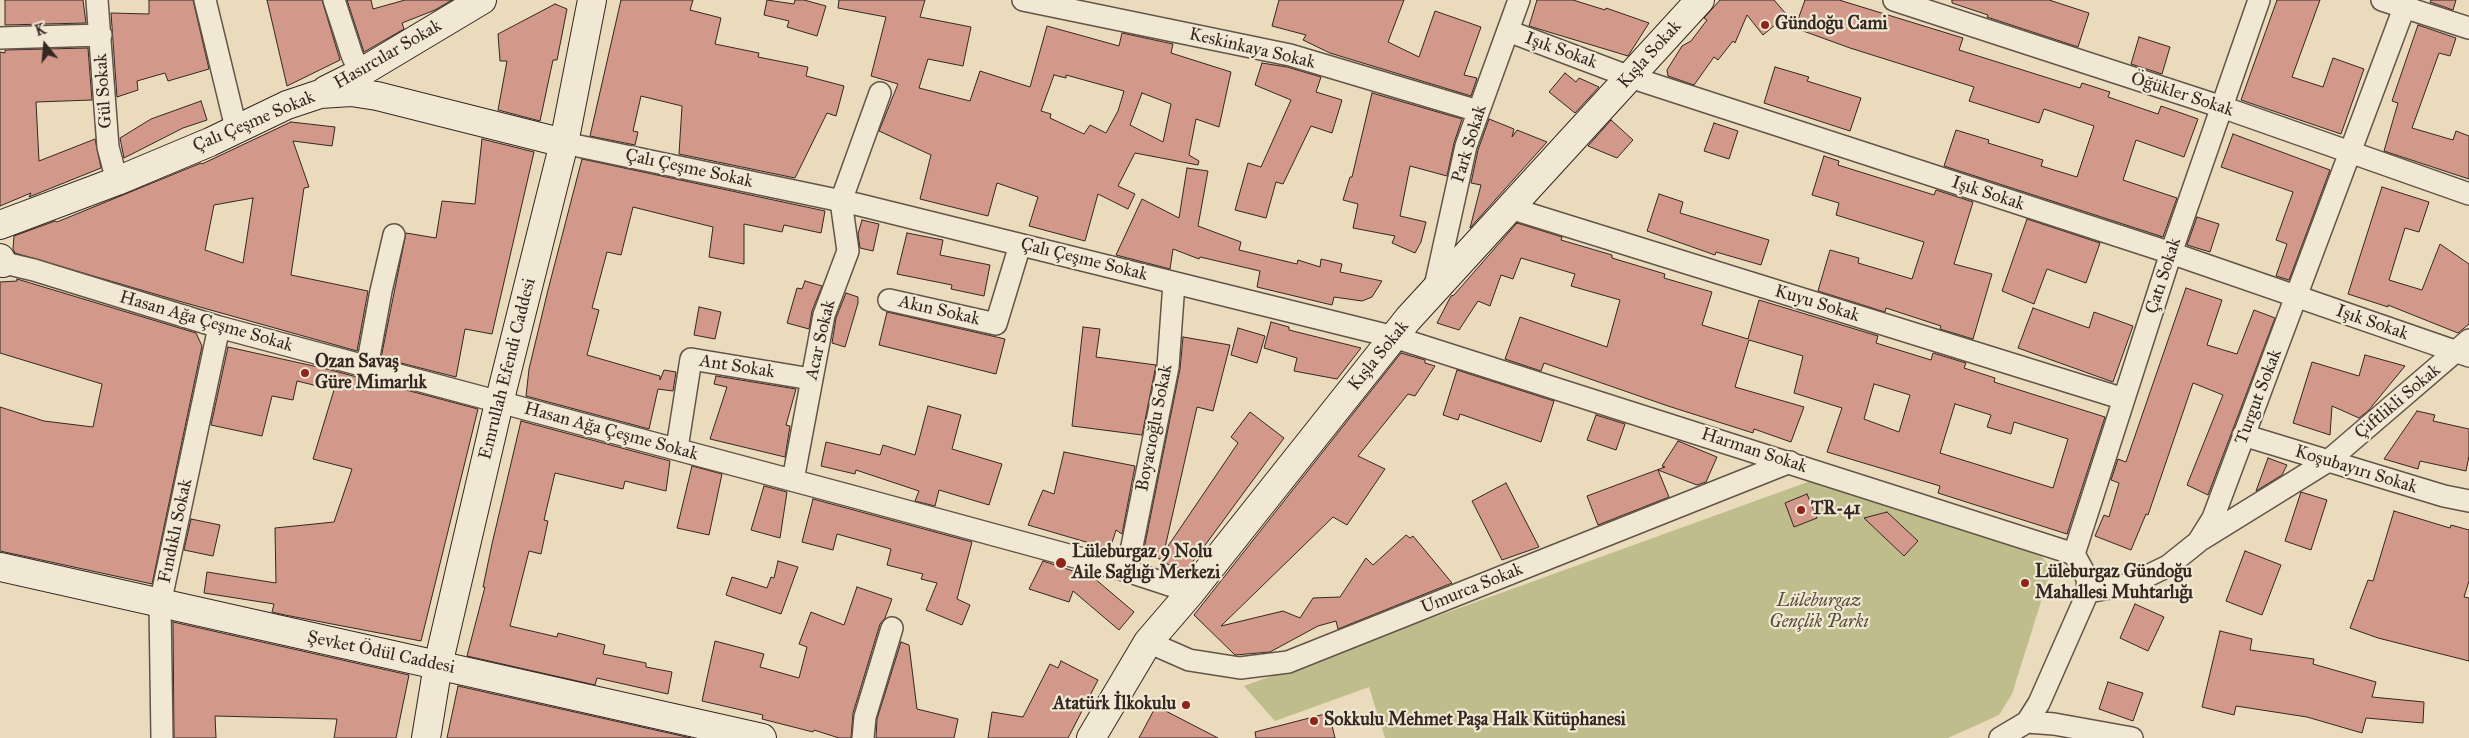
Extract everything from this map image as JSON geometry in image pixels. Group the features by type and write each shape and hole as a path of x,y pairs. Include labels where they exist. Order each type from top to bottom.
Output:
{"street":[{"name":"Gül Sokak","path":"97,0 108,147 117,181"},
{"path":"205,0 236,128"},
{"path":"334,0 352,55 360,72"},
{"name":"Emrullah Efendi Caddesi","path":"426,738 438,665 499,403 564,143 592,0"},
{"name":"Keskinkaya Sokak","path":"1023,0 1290,55 1478,111"},
{"name":"Park Sokak","path":"1434,292 1466,146 1519,0"},
{"name":"Kışla Sokak","path":"1091,738 1148,642 1191,592 1394,337 1700,0"},
{"name":"Öğükler Sokak","path":"1894,0 2222,107 2469,194"},
{"name":"Çatı Sokak","path":"2074,554 2171,253 2258,0"},
{"path":"2382,0 2406,4 2469,28"},
{"name":"Hasırcılar Sokak","path":"320,94 480,1"},
{"name":"Turgut Sokak","path":"2088,592 2131,584 2168,566 2198,542 2213,518 2243,435 2298,297 2406,4"},
{"name":"Işık Sokak","path":"1508,31 1630,77 2171,253 2298,297 2465,349"},
{"path":"0,38 101,35"},
{"name":"Çalı Çeşme Sokak","path":"2,227 117,181 287,105 320,94 351,92 377,96 564,143 841,201 1394,337"},
{"path":"841,201 880,93"},
{"name":"Acar Sokak","path":"792,480 824,315 848,250 841,201"},
{"name":"Kuyu Sokak","path":"1510,208 2124,399"},
{"path":"367,367 381,291 394,235"},
{"name":"Akın Sokak","path":"889,300 996,324 1020,245"},
{"name":"Hasan Ağa Çeşme Sokak","path":"1,261 219,327 499,403 677,448 1127,571 1191,592"},
{"name":"Boyacıoğlu Sokak","path":"1127,571 1168,366 1174,283"},
{"name":"Fındıklı Sokak","path":"162,738 160,604 219,327"},
{"name":"Harman Sokak","path":"1394,337 2074,554"},
{"name":"Çiftlikli Sokak","path":"2198,542 2328,461 2465,349"},
{"name":"Ant Sokak","path":"677,448 691,359 812,380"},
{"name":"Koşubayırı Sokak","path":"2243,435 2444,496 2469,501"},
{"name":"Umurca Sokak","path":"1148,642 1188,660 1240,668 1288,662 1790,462"},
{"path":"2000,738 2027,722 2039,703 2088,592 2087,578 2074,554"},
{"name":"Şevket Ödül Caddesi","path":"0,567 762,738"},
{"path":"863,738 865,717 892,628"},
{"path":"2027,722 2054,724 2132,738"}],"green space":[{"name":"Lüleburgaz Gençlik Parkı","path":"1816,479 2037,549 2051,570 2012,694 1999,715 1948,738 1385,738 1369,687 1275,721 1244,686"}],"building":[{"path":"5,0 83,0 86,23 5,25"},
{"path":"149,0 193,0 209,69 168,81 165,73 137,81 138,90 117,97 111,13 149,14"},
{"path":"267,0 322,0 340,60 287,86"},
{"path":"347,0 371,0 373,9 405,0 452,0 435,10 402,23 404,29 364,52"},
{"path":"621,0 693,0 690,10 721,18 715,44 759,53 758,57 808,67 806,76 844,86 836,116 827,113 795,178 679,154 682,106 641,96 633,131 638,132 635,145 590,136"},
{"path":"767,0 794,4 795,0 804,0 826,6 817,36 787,27 789,21 764,15"},
{"path":"839,0 925,0 920,17 971,27 963,66 928,59 919,88 970,101 980,71 1030,87 1047,26 1119,46 1122,33 1173,44 1171,53 1231,72 1219,127 1196,119 1189,155 1199,161 1198,165 1135,153 1118,186 1135,194 1128,209 1098,194 1085,241 1029,226 1038,197 997,183 988,216 920,199 931,155 879,131 898,84 871,76 886,17 838,8","holes":["1054,75 1066,78 1066,75 1124,91 1118,111 1106,133 1090,125 1084,134 1050,118 1051,114 1041,111","1142,93 1171,104 1163,142 1130,125"]},
{"path":"1279,0 1404,0 1388,42 1419,57 1435,11 1481,27 1464,75 1477,78 1471,96 1330,53 1303,40 1306,35 1272,26"},
{"path":"1537,0 1573,0 1605,10 1606,8 1649,23 1628,56 1529,26"},
{"path":"1720,0 1774,0 1787,15 1763,35 1747,15 1735,43 1733,41 1718,60 1714,57 1694,85 1668,76 1667,70 1682,46 1691,41 1707,20 1704,18"},
{"path":"1805,0 1839,0 1963,38 1959,50 2080,88 2082,83 2110,92 2108,97 2158,114 2161,106 2198,119 2184,157 2136,140 2123,180 2177,198 2163,237 1944,166 1956,130 1989,140 1988,143 2043,160 2041,166 2077,177 2094,126 2044,109 2039,123 1969,101 1974,87 1850,48 1795,28"},
{"path":"1952,0 2049,0 2089,13 2078,47 1987,17 1988,15 1952,3"},
{"path":"2277,0 2320,0 2292,77 2323,87 2333,58 2364,69 2341,134 2241,100"},
{"path":"2431,0 2456,0 2453,10 2430,2"},
{"path":"555,4 567,9 557,60 553,60 540,121 498,110 507,61 500,61 498,34"},
{"path":"2418,25 2456,38 2450,56 2439,53 2412,128 2453,140 2456,131 2469,136 2469,179 2384,151 2398,103 2392,101"},
{"path":"2139,37 2170,47 2162,74 2131,64"},
{"path":"88,48 92,100 36,102 39,161 95,139 101,168 29,197 31,193 0,206 0,52 5,53 5,50"},
{"path":"1262,63 1287,67 1321,77 1316,92 1342,100 1332,133 1311,126 1283,184 1276,182 1266,218 1235,210 1248,163 1261,167 1291,100 1255,85"},
{"path":"1775,67 1809,77 1807,81 1861,98 1850,131 1764,103"},
{"path":"1565,73 1576,82 1579,78 1599,87 1575,113 1549,92"},
{"path":"1372,93 1462,119 1454,143 1447,176 1410,166 1400,216 1426,222 1421,242 1415,253 1392,243 1395,236 1353,228 1358,204 1343,200 1350,177 1352,177"},
{"path":"201,101 207,120 183,128 124,158 120,138 151,119"},
{"path":"1489,119 1514,129 1512,137 1517,130 1547,142 1470,228 1481,185 1471,183 1478,150"},
{"path":"1611,120 1633,140 1617,158 1588,146"},
{"path":"291,122 335,127 332,146 293,141 309,187 304,188 291,275 368,291 357,351 15,253 13,249 14,236 55,221 57,222 202,164","holes":["253,198 243,263 205,250 214,205"]},
{"path":"1714,123 1738,131 1729,159 1704,151"},
{"path":"2233,134 2330,170 2289,280 2276,276 2287,244 2276,240 2293,192 2221,167"},
{"path":"482,139 534,152 492,334 465,329 456,377 381,358 406,233 436,238 442,201 475,204"},
{"path":"1824,156 1839,161 1838,165 1934,195 1936,190 1973,202 1954,264 1992,274 1973,339 1940,329 1941,326 1886,308 1885,312 1818,291 1830,250 1859,258 1858,263 1912,279 1924,242 1836,215 1839,203 1812,195"},
{"path":"582,159 825,211 821,233 784,225 782,232 744,224 744,264 709,257 713,227 633,207 621,255 607,252 592,308 599,310 587,355 660,376 660,380 664,370 676,372 673,391 658,389 649,429 526,396 529,369"},
{"path":"1187,168 1208,171 1198,226 1241,242 1239,250 1297,264 1298,260 1320,267 1321,259 1342,264 1340,272 1382,281 1372,297 1362,301 1334,297 1332,305 1257,287 1260,271 1200,257 1199,259 1173,249 1170,269 1116,255 1142,199 1179,218"},
{"path":"2382,187 2429,202 2419,232 2405,228 2389,280 2422,290 2440,244 2469,264 2469,324 2458,333 2388,305 2388,307 2348,294"},
{"path":"1659,194 1683,202 1680,213 1769,240 1761,265 1716,252 1715,255 1647,231"},
{"path":"2197,217 2219,224 2210,252 2187,245"},
{"path":"2027,219 2100,243 2086,283 2047,269 2034,304 2002,291"},
{"path":"862,220 879,224 873,251 860,248 858,234"},
{"path":"1517,223 1562,237 1561,240 1612,255 1612,258 1665,274 1664,278 1712,292 1702,325 1748,339 1759,300 1878,336 1876,343 1931,360 1933,353 1966,363 1964,368 1995,378 1994,382 2105,417 2067,534 1938,493 1940,486 1827,452 1842,408 1794,393 1803,356 1749,340 1735,387 1804,407 1791,442 1754,429 1753,433 1668,406 1544,363 1541,371 1505,359 1520,317 1607,347 1620,300 1571,286 1575,274 1521,258 1513,279 1501,275 1490,306 1478,301 1459,330 1437,323 1451,296 1454,295","holes":["1874,384 1910,395 1899,432 1864,419","1955,404 1991,415 1987,427 2011,434 2014,422 2068,439 2053,488 1940,453"]},
{"path":"907,233 943,240 940,255 990,265 984,296 951,289 952,285 897,274"},
{"path":"17,279 196,333 202,346 152,584 0,551 0,407 44,421 93,427 102,384 0,353 0,282 17,281"},
{"path":"805,281 822,286 812,311 809,329 787,323 797,288 802,289"},
{"path":"2186,288 2222,300 2207,345 2237,354 2254,310 2275,318 2208,495 2187,485 2223,395 2193,383 2148,515 2146,514 2131,550 2095,536 2104,515 2109,517 2119,483 2111,480 2118,459 2126,462"},
{"path":"846,293 858,297 858,303 845,347 832,343 836,318"},
{"path":"699,307 721,312 715,339 694,335"},
{"path":"2033,308 2089,328 2094,312 2133,326 2113,382 2018,348"},
{"path":"887,312 1005,339 996,374 879,345"},
{"path":"1271,322 1289,327 1289,330 1361,348 1337,379 1294,371 1297,358 1264,348"},
{"path":"1083,327 1100,329 1096,357 1156,365 1142,435 1072,426"},
{"path":"1238,328 1265,336 1257,363 1231,355"},
{"path":"1183,337 1230,345 1213,411 1197,407 1164,552 1238,443 1231,437 1250,412 1284,438 1186,571 1167,564 1144,549 1180,369"},
{"path":"228,347 327,369 478,409 421,641 272,612 274,604 204,593 207,572 276,583 275,528 334,522 352,469 313,459 334,390 297,381 293,400 272,396 262,436 211,425"},
{"path":"1401,353 1425,360 1425,363 1435,366 1415,396 1408,394 1358,456 1385,469 1347,525 1333,517 1221,626 1283,611 1300,618 1313,598 1340,597 1366,558 1373,565 1406,535 1410,538 1413,536 1452,583 1338,629 1336,621 1318,626 1270,652 1235,655 1194,615"},
{"path":"2365,355 2405,366 2368,411 2359,418 2332,406 2330,435 2293,423 2312,362 2359,376"},
{"path":"1457,370 1554,401 1541,442 1460,414 1458,420 1443,415"},
{"path":"716,376 796,389 786,425 790,426 785,457 710,439 727,387 714,384"},
{"path":"928,406 961,415 952,449 1002,464 989,505 939,490 935,506 915,501 919,491 856,470 855,474 821,466 826,442 880,455 883,445 915,455"},
{"path":"2417,411 2435,415 2433,421 2469,429 2469,456 2466,471 2420,461 2418,469 2384,459"},
{"path":"1596,415 1625,424 1616,450 1587,440"},
{"path":"521,421 670,461 666,491 625,481 623,489 555,473 544,520 548,521 541,554 529,551 510,626 557,637 558,633 605,645 603,654 646,663 646,667 672,672 668,694 597,678 595,685 467,656 485,587 483,587 492,544"},
{"path":"1678,441 1717,457 1706,482 1697,485 1658,470 1669,497 1598,525 1587,496 1665,467 1662,466"},
{"path":"1064,452 1135,466 1122,534 1116,530 1110,549 1028,525 1043,490 1054,494"},
{"path":"2268,458 2287,465 2282,475 2256,491"},
{"path":"692,466 722,474 709,535 677,528"},
{"path":"1506,483 1539,547 1502,560 1472,501"},
{"path":"764,486 787,492 780,538 751,530"},
{"path":"2301,492 2327,500 2311,550 2285,541"},
{"name":"TR-41","path":"1807,494 1817,518 1794,527 1785,503"},
{"path":"813,499 972,542 957,599 970,605 962,625 926,610 937,583 921,579 923,574 887,565 891,549 837,534 833,550 802,542"},
{"path":"2394,511 2450,528 2451,525 2469,530 2469,581 2464,597 2469,598 2469,661 2378,638 2350,628 2368,580 2373,581"},
{"path":"1887,512 1918,541 1904,556 1864,518"},
{"path":"191,519 220,525 213,556 184,550"},
{"path":"2245,551 2281,565 2262,615 2226,601"},
{"path":"778,561 798,567 781,614 726,595 732,577 767,588 771,577 774,578"},
{"path":"1043,561 1094,578 1134,612 1119,630 1073,591 1069,602 1029,589"},
{"path":"857,587 892,599 885,618 880,624 853,713 851,738 839,738 814,730 813,732 762,719 763,715 702,701 715,641 764,654 760,667 799,678 807,647 799,644 811,612 844,625"},
{"path":"2135,604 2164,617 2148,651 2120,638"},
{"path":"173,622 409,675 396,738 334,738 337,719 215,716 216,738 174,738"},
{"path":"2220,631 2252,639 2250,650 2314,659 2313,664 2376,682 2372,697 2424,702 2423,723 2366,718 2362,733 2307,717 2236,706 2234,715 2202,707"},
{"path":"901,642 909,645 917,709 958,719 954,738 876,738 877,719"},
{"path":"1061,661 1098,680 1068,738 988,738 992,712 1023,717 1050,664 1058,668"},
{"path":"2108,682 2143,693 2133,721 2099,709"},
{"path":"458,686 691,738 447,738"},
{"path":"1156,706 1218,738 1139,738"},
{"name":"Sokkulu Mehmet Paşa Halk Kütüphanesi","path":"1329,713 1335,738 1256,738 1255,732"}],"place":[{"name":"Gündoğu Cami","path":"1765,25"},
{"name":"Ozan Savaş Güre Mimarlık","path":"305,373"},
{"name":"TR-41","path":"1801,510"},
{"name":"Lüleburgaz 9 Nolu Aile Sağlığı Merkezi","path":"1061,563"},
{"name":"Lüleburgaz Gündoğu Mahallesi Muhtarlığı","path":"2025,583"},
{"name":"Atatürk İlkokulu","path":"1186,705"},
{"name":"Sokkulu Mehmet Paşa Halk Kütüphanesi","path":"1314,721"}]}
